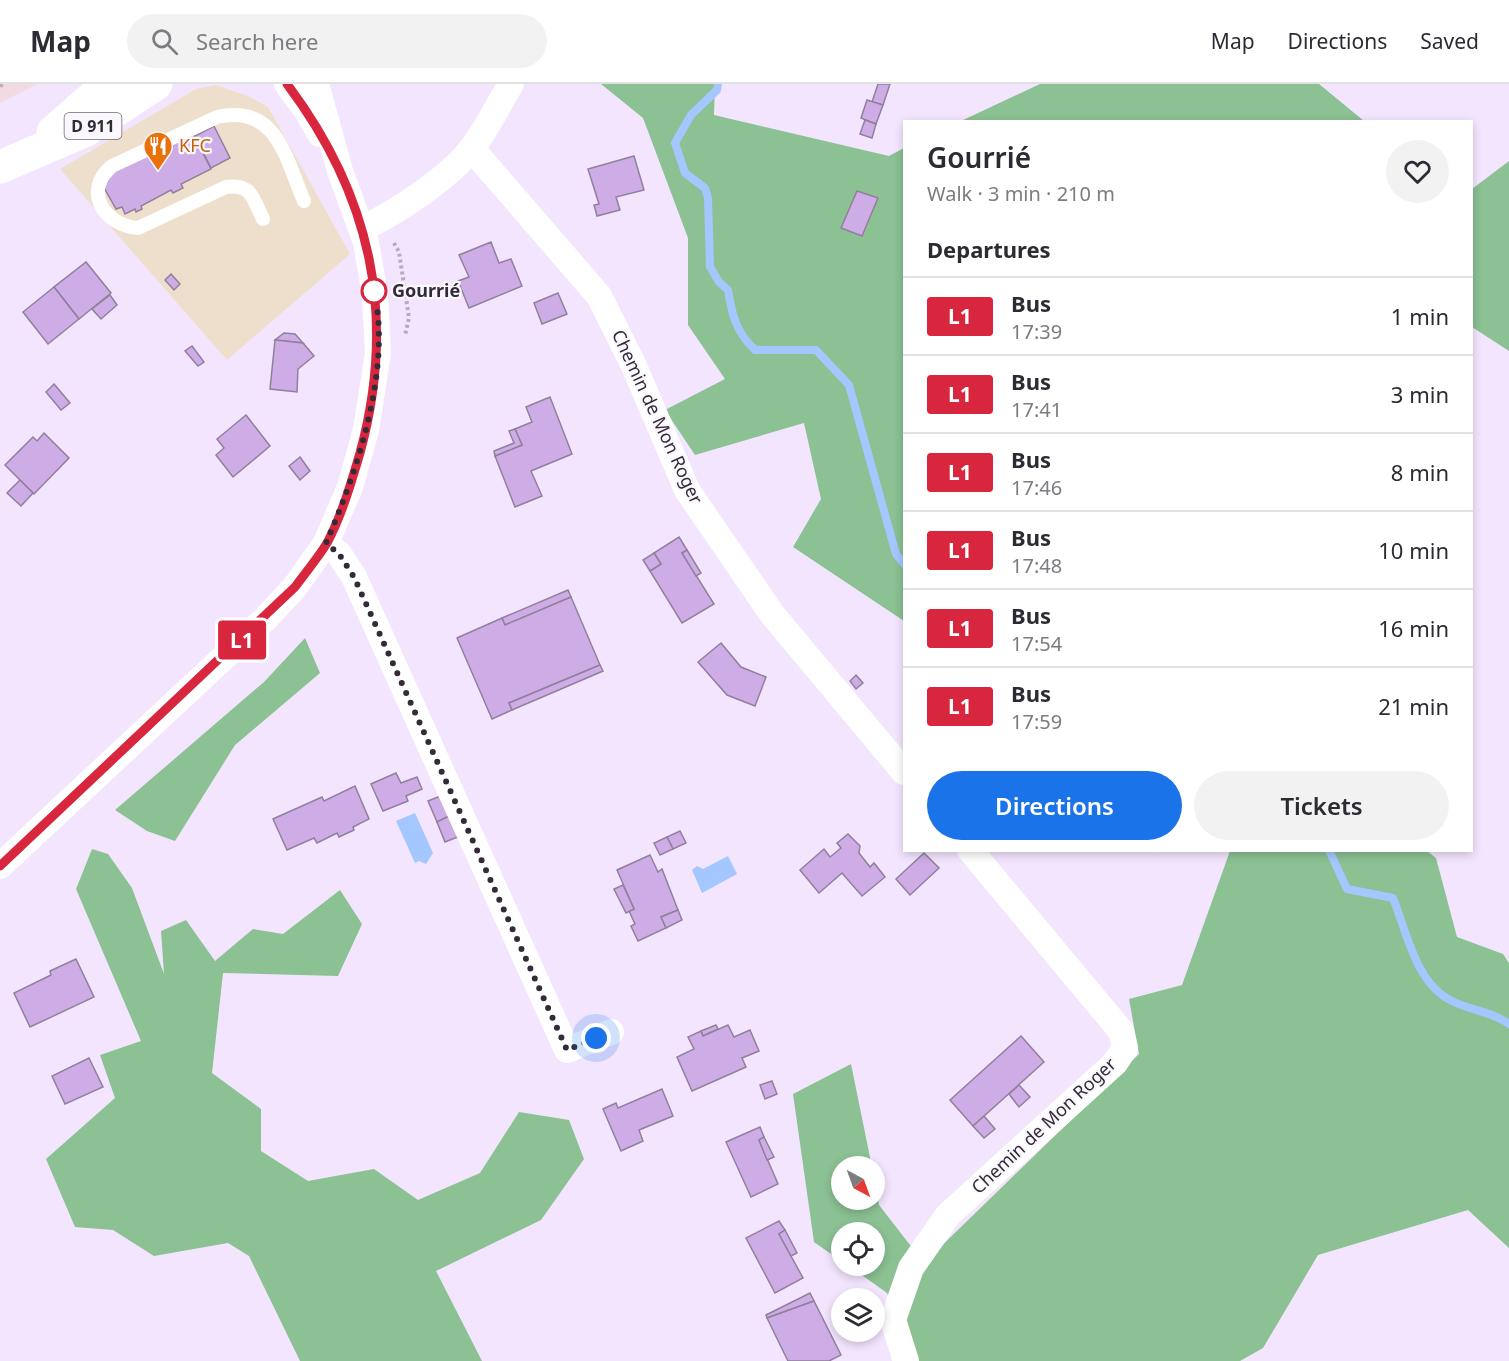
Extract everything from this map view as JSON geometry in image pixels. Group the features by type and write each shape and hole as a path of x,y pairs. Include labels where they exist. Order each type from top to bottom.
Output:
{"main road":[{"name":"D 911","path":"12,162 108,84"},
{"name":"D 911","path":"12,162 86,130 156,84"}],"street":[{"path":"0,866 264,619 295,587 326,543 353,476 366,430 378,353 373,224 307,111 287,84"},
{"path":"316,84 340,171"},
{"path":"373,224 418,195 472,149 511,84"},
{"name":"Chemin de Mon Roger","path":"472,149 599,296 634,366 687,490 772,614 903,771"},
{"path":"326,543 339,554 354,577 567,1050 611,1032"},
{"name":"Chemin de Mon Roger","path":"906,1361 892,1320 911,1268 948,1215 1115,1064 1125,1048 1121,1031 972,852"}],"lane":[{"path":"263,219 245,187 237,185 226,187 138,228 129,227 118,224 107,214 98,199 97,187 102,174 112,166 217,117 248,114 267,124 276,136 304,201"}],"path":[{"path":"373,224 399,252 409,318 405,339"}],"shaded area":[{"path":"0,84 37,84 0,103"},
{"path":"216,85 248,96 268,107 350,254 227,360 60,169 196,89"}],"green space":[{"path":"601,84 715,84 714,115 889,156 903,149 903,620 793,547 821,499 804,423 695,455 665,410 725,379 688,325 688,238 643,118"},
{"path":"1040,84 1319,84 1363,120 963,120"},
{"path":"1509,161 1509,351 1473,328 1473,188"},
{"path":"305,638 320,673 235,745 175,841 147,831 115,810 264,682"},
{"path":"92,849 108,854 132,888 164,974 161,931 186,920 215,961 253,929 283,934 340,890 362,924 338,976 223,973 212,1073 261,1109 261,1151 308,1181 374,1169 418,1200 480,1173 519,1112 569,1120 584,1159 541,1220 436,1271 482,1361 300,1361 249,1256 228,1243 154,1256 113,1230 75,1227 46,1159 115,1098 100,1055 141,1041 76,889"},
{"path":"1230,852 1428,852 1436,858 1457,937 1503,954 1509,963 1509,1248 1468,1210 1318,1255 1263,1348 1240,1361 918,1361 885,1288 880,1288 863,1276 885,1276 885,1222 831,1222 831,1254 814,1242 793,1094 851,1064 870,1156 831,1156 831,1210 883,1210 924,1263 1139,1054 1129,999 1182,985"}],"water":[{"path":"415,813 433,853 426,864 419,861 415,863 396,821"},
{"path":"728,856 737,874 702,893 692,870 697,866 703,869"}],"building":[{"path":"878,84 890,84 883,105 872,102"},
{"path":"867,100 883,105 876,124 861,118"},
{"path":"865,120 876,124 872,138 860,134"},
{"path":"214,126 230,158 211,168 195,136"},
{"name":"KFC","path":"191,130 211,169 181,184 183,188 173,193 171,190 141,206 142,209 136,212 135,209 125,214 122,207 116,209 102,184 108,181 105,175"},
{"path":"634,156 644,190 616,197 620,210 597,216 594,205 599,204 588,169"},
{"path":"857,191 878,198 862,236 841,228"},
{"path":"491,242 499,263 511,259 522,286 469,308 458,281 469,277 459,255"},
{"path":"86,262 111,293 79,319 54,287"},
{"path":"171,274 180,284 174,290 165,280"},
{"path":"54,287 79,319 48,344 23,312"},
{"path":"558,293 567,314 542,324 534,303"},
{"path":"110,295 117,305 101,319 92,309"},
{"path":"284,333 295,334 303,343 275,340"},
{"path":"275,340 303,343 314,356 298,369 297,392 270,389"},
{"path":"192,346 204,362 198,366 185,351"},
{"path":"54,384 70,403 61,410 46,392"},
{"path":"550,397 572,454 531,471 542,496 515,507 495,456 522,445 515,429 532,422 526,407"},
{"path":"246,415 270,446 233,477 216,455 224,448 217,439"},
{"path":"515,429 522,445 495,456 494,451 514,443 509,431"},
{"path":"44,433 69,458 34,494 5,465 33,437 37,441"},
{"path":"300,457 310,471 300,480 289,466"},
{"path":"20,480 33,493 21,506 7,493"},
{"path":"679,537 687,550 682,553 714,604 682,623 650,571 661,564 654,553"},
{"path":"687,550 701,573 696,576 682,553"},
{"path":"654,553 661,564 650,571 643,560"},
{"path":"568,590 571,597 505,625 502,618"},
{"path":"571,597 600,665 509,703 512,710 492,719 457,638 502,618 505,625"},
{"path":"721,643 741,667 766,677 755,706 727,695 698,662"},
{"path":"600,665 603,671 512,710 509,703"},
{"path":"856,675 863,683 856,689 850,681"},
{"path":"396,773 401,783 417,777 422,789 406,796 408,801 383,811 371,784"},
{"path":"355,786 369,819 339,837 337,833 317,843 314,838 287,850 273,819 322,797 324,801"},
{"path":"443,795 451,815 437,822 428,801"},
{"path":"451,815 460,836 445,842 437,822"},
{"path":"680,831 686,843 673,849 667,837"},
{"path":"848,834 860,846 859,853 870,867 874,863 885,877 862,896 842,873 819,893 800,870 824,849 830,857 841,848 837,843"},
{"path":"667,837 673,849 660,855 654,843"},
{"path":"924,853 939,868 910,895 896,879"},
{"path":"650,855 658,872 662,869 678,910 661,917 666,928 638,941 631,926 635,924 629,911 634,909 617,870"},
{"path":"623,885 634,909 626,913 614,889"},
{"path":"678,910 682,920 666,928 661,917"},
{"path":"76,959 94,997 30,1027 14,993 51,975 50,971"},
{"path":"716,1025 718,1029 703,1036 701,1031"},
{"path":"728,1025 734,1037 750,1030 759,1051 742,1058 746,1067 692,1091 677,1057 694,1049 688,1037 701,1031 703,1036"},
{"path":"1021,1036 1044,1062 973,1126 950,1100"},
{"path":"89,1058 103,1087 65,1104 52,1076"},
{"path":"772,1081 777,1094 765,1099 760,1085"},
{"path":"1019,1085 1030,1097 1019,1107 1009,1094"},
{"path":"662,1089 673,1116 639,1130 643,1141 621,1151 603,1109 616,1103 618,1108"},
{"path":"984,1116 995,1129 984,1138 973,1126"},
{"path":"760,1127 764,1137 759,1140 778,1184 751,1197 726,1142"},
{"path":"764,1137 774,1157 767,1160 759,1140"},
{"path":"779,1221 785,1230 779,1234 803,1278 775,1293 746,1238"},
{"path":"785,1230 797,1253 791,1256 779,1234"},
{"path":"810,1293 814,1301 767,1318 766,1315"},
{"path":"814,1301 831,1335 831,1342 834,1342 841,1355 829,1361 788,1361 767,1318"}],"waterway":[{"path":"718,84 717,90 691,115 675,143 685,173 705,188 708,198 710,267 719,282 728,290 736,323 743,337 755,350 816,350 849,385 896,554 903,563"},
{"path":"1330,852 1347,889 1393,898 1414,956 1430,983 1440,993 1452,1001 1495,1016 1509,1024"}],"bus line":[{"name":"L1","path":"0,866 264,619 295,587 326,543 350,487 366,430 378,353 375,295 363,228 340,171 307,111 287,84"}],"place":[{"name":"KFC","path":"158,172"},
{"name":"Gourrié","path":"374,291"}],"route":[{"path":"374,291 378,353 366,430 350,487 326,543 339,554 354,577 567,1050 596,1038"}]}
